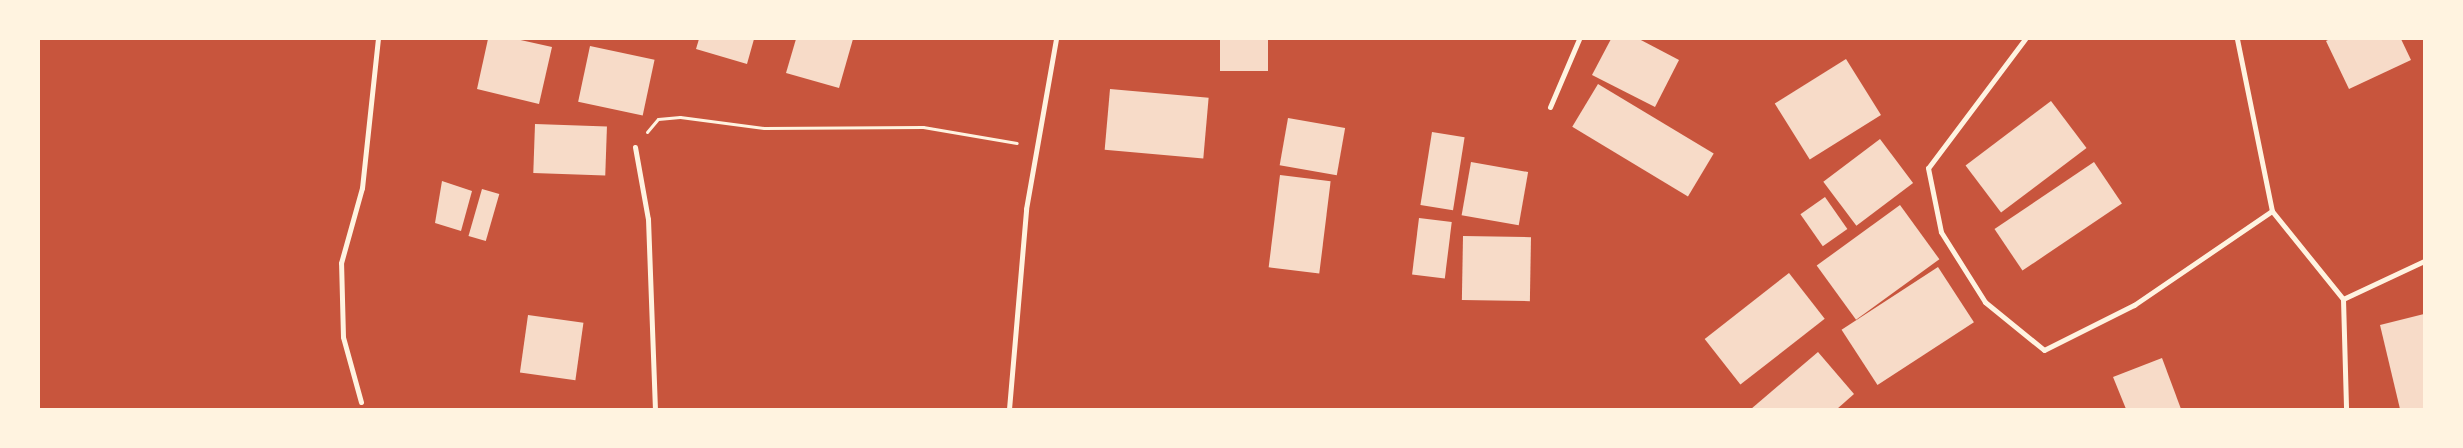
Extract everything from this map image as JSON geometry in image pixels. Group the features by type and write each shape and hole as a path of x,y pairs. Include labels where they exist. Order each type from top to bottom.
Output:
{"street":[{"path":"361,402 343,337 342,263 362,188 378,39"},
{"path":"1009,409 1026,210 1056,39"},
{"path":"1550,107 1579,39"},
{"path":"2026,39 1928,168 1941,232 1955,256 1985,302 2044,350 2134,305 2272,211"},
{"path":"2237,39 2272,211 2343,299 2346,409"},
{"path":"635,147 648,220 655,409"},
{"path":"2343,299 2424,261"}],"path":[{"path":"635,147 658,119 680,117 764,128 923,126 1038,147"}],"building":[{"path":"488,39 516,39 552,47 539,104 477,89"},
{"path":"699,39 754,39 747,64 696,49"},
{"path":"796,39 853,39 839,88 786,73"},
{"path":"1220,39 1268,39 1268,71 1220,71"},
{"path":"1611,39 1639,39 1679,60 1655,107 1592,75"},
{"path":"2330,39 2401,39 2411,60 2349,89 2326,41"},
{"path":"590,46 655,60 643,115 578,102"},
{"path":"1846,59 1881,115 1810,159 1775,104"},
{"path":"1598,84 1714,154 1688,196 1572,127"},
{"path":"1110,89 1209,98 1203,158 1105,150"},
{"path":"2051,101 2087,148 2001,213 1966,165"},
{"path":"1288,118 1345,128 1337,175 1280,165"},
{"path":"535,124 607,127 605,175 533,173"},
{"path":"1432,132 1465,137 1453,210 1420,205"},
{"path":"1880,139 1913,183 1856,226 1823,182"},
{"path":"1471,162 1528,172 1519,225 1462,215"},
{"path":"2094,162 2122,203 2022,271 1995,229"},
{"path":"1280,175 1331,181 1319,274 1269,267"},
{"path":"442,181 472,191 461,231 435,223"},
{"path":"482,189 499,194 486,241 468,236"},
{"path":"1825,197 1847,229 1823,246 1800,214"},
{"path":"1900,205 1939,259 1856,320 1817,266"},
{"path":"1419,218 1452,222 1445,279 1412,275"},
{"path":"1463,236 1531,237 1530,301 1462,300"},
{"path":"1938,267 1974,322 1877,385 1842,330"},
{"path":"1789,273 1825,319 1740,385 1705,339"},
{"path":"2424,314 2424,409 2400,409 2380,325"},
{"path":"528,315 583,323 575,380 520,372"},
{"path":"1818,352 1854,394 1837,409 1751,409"},
{"path":"2162,358 2181,409 2126,409 2113,377"}]}
